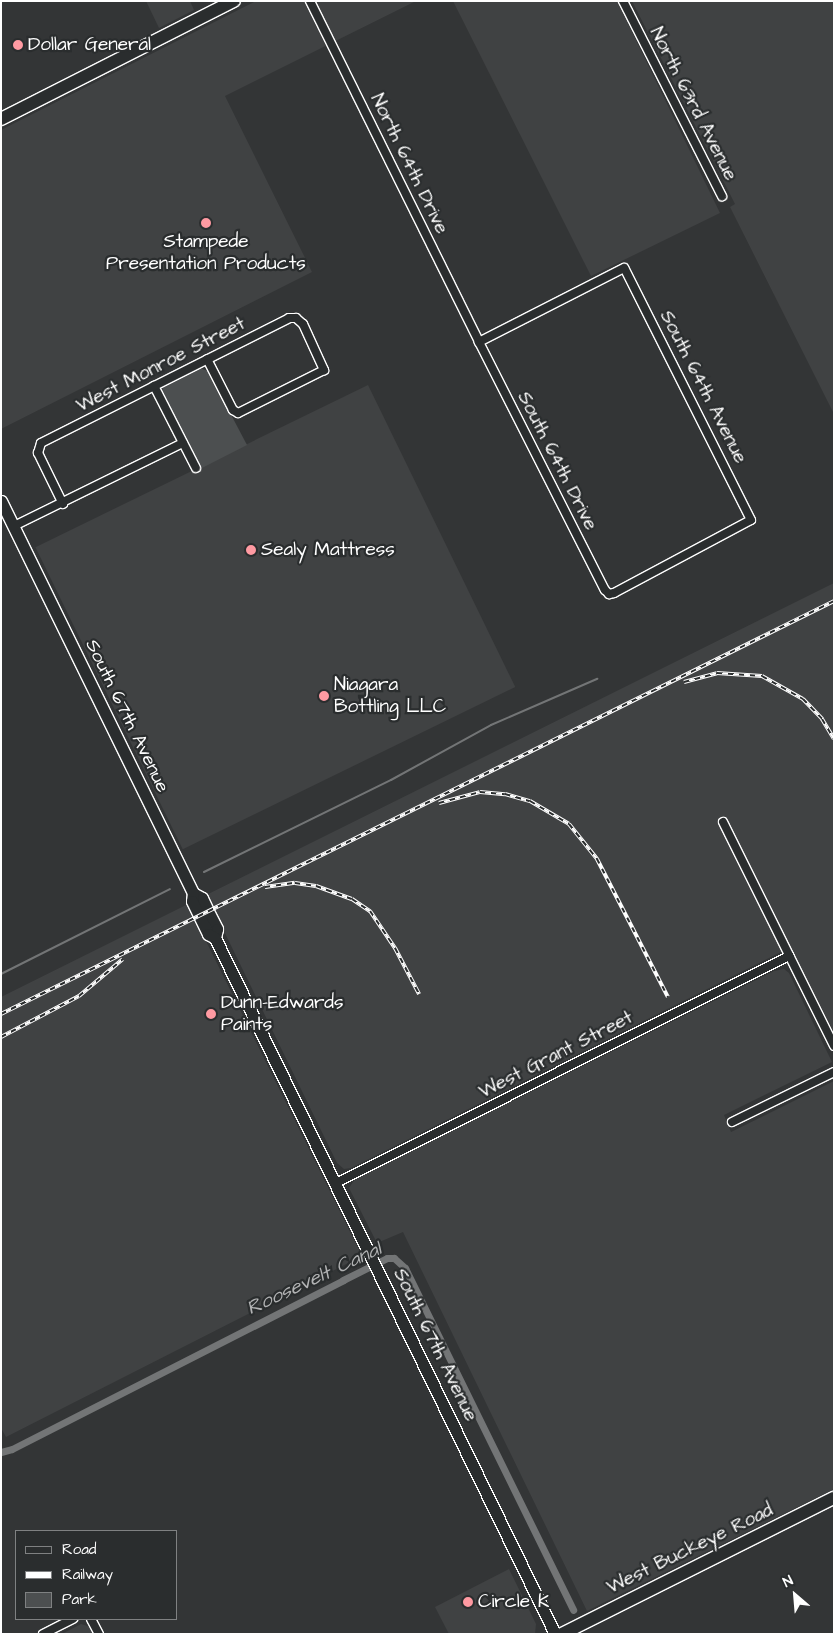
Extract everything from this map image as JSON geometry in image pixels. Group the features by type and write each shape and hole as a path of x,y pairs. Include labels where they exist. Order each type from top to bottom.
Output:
{"main road":[{"path":"1,119 234,1"},
{"name":"South 67th Avenue","path":"1,501 193,893 192,901 208,934 215,938 336,1182 555,1634"},
{"name":"West Buckeye Road","path":"562,1634 834,1498"}],"street":[{"name":"North 64th Drive","path":"310,1 478,342"},
{"name":"North 63rd Avenue","path":"622,1 722,196"},
{"name":"South 64th Avenue","path":"478,342 624,268 751,520 609,594"},
{"name":"West Monroe Street","path":"63,504 38,453 41,443 290,318 296,318 322,360 324,370 238,413 233,410 207,360"},
{"name":"South 64th Drive","path":"478,342 609,594"},
{"path":"154,386 196,468"},
{"path":"14,526 63,504 183,443"},
{"path":"723,822 834,1046"},
{"name":"West Grant Street","path":"336,1182 789,956"},
{"path":"732,1122 834,1072"},
{"path":"43,1634 71,1620"},
{"path":"92,1620 99,1634"}],"shaded area":[{"path":"146,1 190,1 194,10 159,28"},
{"path":"256,1 416,1 225,96 312,272 1,429 1,130"},
{"path":"453,1 617,1 720,213 591,276"},
{"path":"632,1 834,1 834,414 730,207 735,204"},
{"path":"368,385 515,687 183,849 35,547"},
{"path":"834,583 834,1033 791,947 351,1168 344,1169 337,1163 220,923 202,933 362,1256 6,1437 1,1428 1,997"},
{"path":"784,969 789,973 832,1062 724,1115 731,1132 834,1081 834,1489 587,1611 403,1232 377,1243 349,1188 355,1179 774,971"},
{"path":"509,1569 536,1624 535,1634 449,1634 435,1607"},
{"path":"81,1624 91,1627 94,1634 62,1634"}],"green space":[{"path":"200,368 208,371 247,445 200,469 162,391 163,386"}],"waterway":[{"path":"204,872 391,780 491,725 597,679"},
{"path":"1,974 170,889"},
{"name":"Roosevelt Canal","path":"1,1452 12,1449 387,1258 394,1258 405,1268 573,1610"}],"railway":[{"path":"1,1014 834,601"},
{"path":"684,682 717,673 762,676 803,699 822,719 834,739"},
{"path":"439,803 480,792 505,794 530,801 569,824 597,859 668,997"},
{"path":"265,887 295,883 316,886 352,899 370,911 395,948 419,994"},
{"path":"1,1037 79,996 123,959"}],"place":[{"name":"Dollar General","path":"18,45"},
{"name":"Stampede Presentation Products","path":"206,223"},
{"name":"Sealy Mattress","path":"251,550"},
{"name":"Niagara Bottling LLC","path":"324,696"},
{"name":"Dunn-Edwards Paints","path":"211,1014"},
{"name":"Circle K","path":"468,1602"}]}
